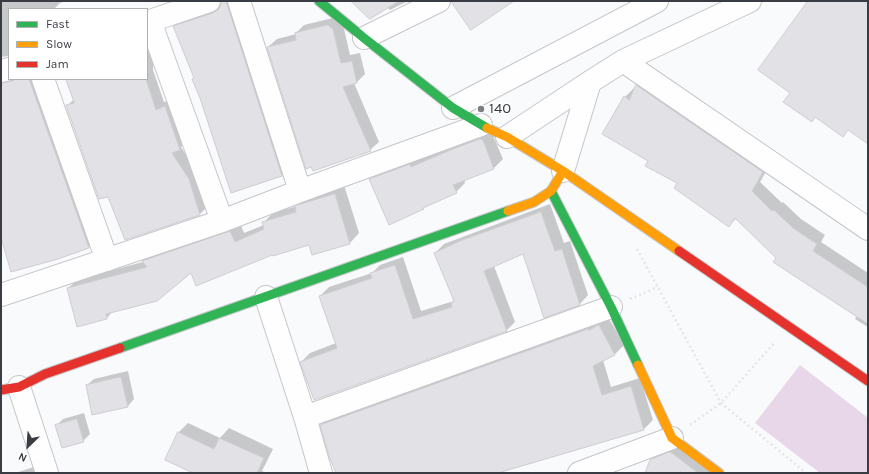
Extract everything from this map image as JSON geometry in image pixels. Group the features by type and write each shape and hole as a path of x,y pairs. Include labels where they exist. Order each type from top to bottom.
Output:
{"street":[{"path":"209,1 148,22 222,221"},
{"path":"239,1 300,191"},
{"path":"319,1 453,108 481,125 507,137 562,171 868,381"},
{"path":"364,38 439,1"},
{"path":"453,108 658,1"},
{"path":"507,137 623,61 750,1"},
{"path":"623,61 868,229"},
{"path":"43,80 107,260"},
{"path":"14,383 45,374 534,202 550,192 562,171 590,82"},
{"path":"1,295 222,221 481,125"},
{"path":"550,192 611,307 672,438 719,473"},
{"path":"266,297 305,417 321,473"},
{"path":"305,417 611,307"},
{"path":"14,383 45,374"},
{"path":"14,383 47,473"},
{"path":"579,473 672,438"}],"path":[{"path":"636,246 721,403 806,473"},
{"path":"611,307 658,287"},
{"path":"672,438 721,403 788,327"}],"shaded area":[{"path":"800,365 868,418 868,473 820,473 755,423"}],"building":[{"path":"221,1 226,1 282,176 231,193 200,98 192,79 194,78 173,26 213,13 219,9"},
{"path":"351,1 399,1 370,19"},
{"path":"451,1 514,1 471,30"},
{"path":"808,1 868,1 868,144 848,130 843,137 815,117 812,122 783,102 790,93 758,70"},
{"path":"328,25 333,29 341,63 352,61 357,83 343,87 371,151 313,171 311,167 306,169 267,47 296,40 295,33"},
{"path":"29,80 89,248 58,259 11,272 1,238 1,83"},
{"path":"66,80 146,80 156,110 165,106 180,150 172,153 189,179 200,215 125,240 108,197 99,199 66,105 74,103"},
{"path":"636,85 763,172 752,191 772,211 774,210 793,228 817,244 813,251 868,287 868,324 773,262 776,258 735,218 729,227 674,188 677,183 645,166 648,161 602,134 624,96 629,100"},
{"path":"480,139 483,140 494,169 453,185 457,193 389,225 369,179 410,164 411,167"},
{"path":"335,194 350,244 312,255 309,245 273,256 272,255 196,286 191,273 157,301 106,314 107,319 77,327 67,288 147,267 142,261 230,231 235,242 264,229 262,222 296,212 295,206"},
{"path":"541,212 555,251 562,249 580,305 544,318 523,254 484,271 507,331 314,400 300,362 337,348 319,296 372,278 370,273 395,265 413,319 452,307 451,303 454,301 434,253 460,241"},
{"path":"599,325 615,355 593,366 602,395 631,386 644,430 498,473 336,473 329,456 320,425 588,329 589,330"},
{"path":"121,377 128,407 92,415 86,385"},
{"path":"77,419 84,442 62,448 55,425"},
{"path":"178,432 214,449 219,438 264,458 257,473 193,473 165,460"},
{"path":"669,452 698,473 645,473 650,460"}],"traffic: fast":[{"path":"319,1 453,108 487,128"},
{"path":"551,191 611,307 638,365"},
{"path":"120,348 508,211"}],"traffic: slow":[{"path":"487,128 507,137 563,171 679,251"},
{"path":"508,211 534,202 551,191 563,171"},
{"path":"638,365 672,438 719,473"}],"traffic: jam":[{"path":"679,251 868,381"},
{"path":"1,390 19,387 45,374 120,348"}],"place":[{"name":"140","path":"481,109"}]}
